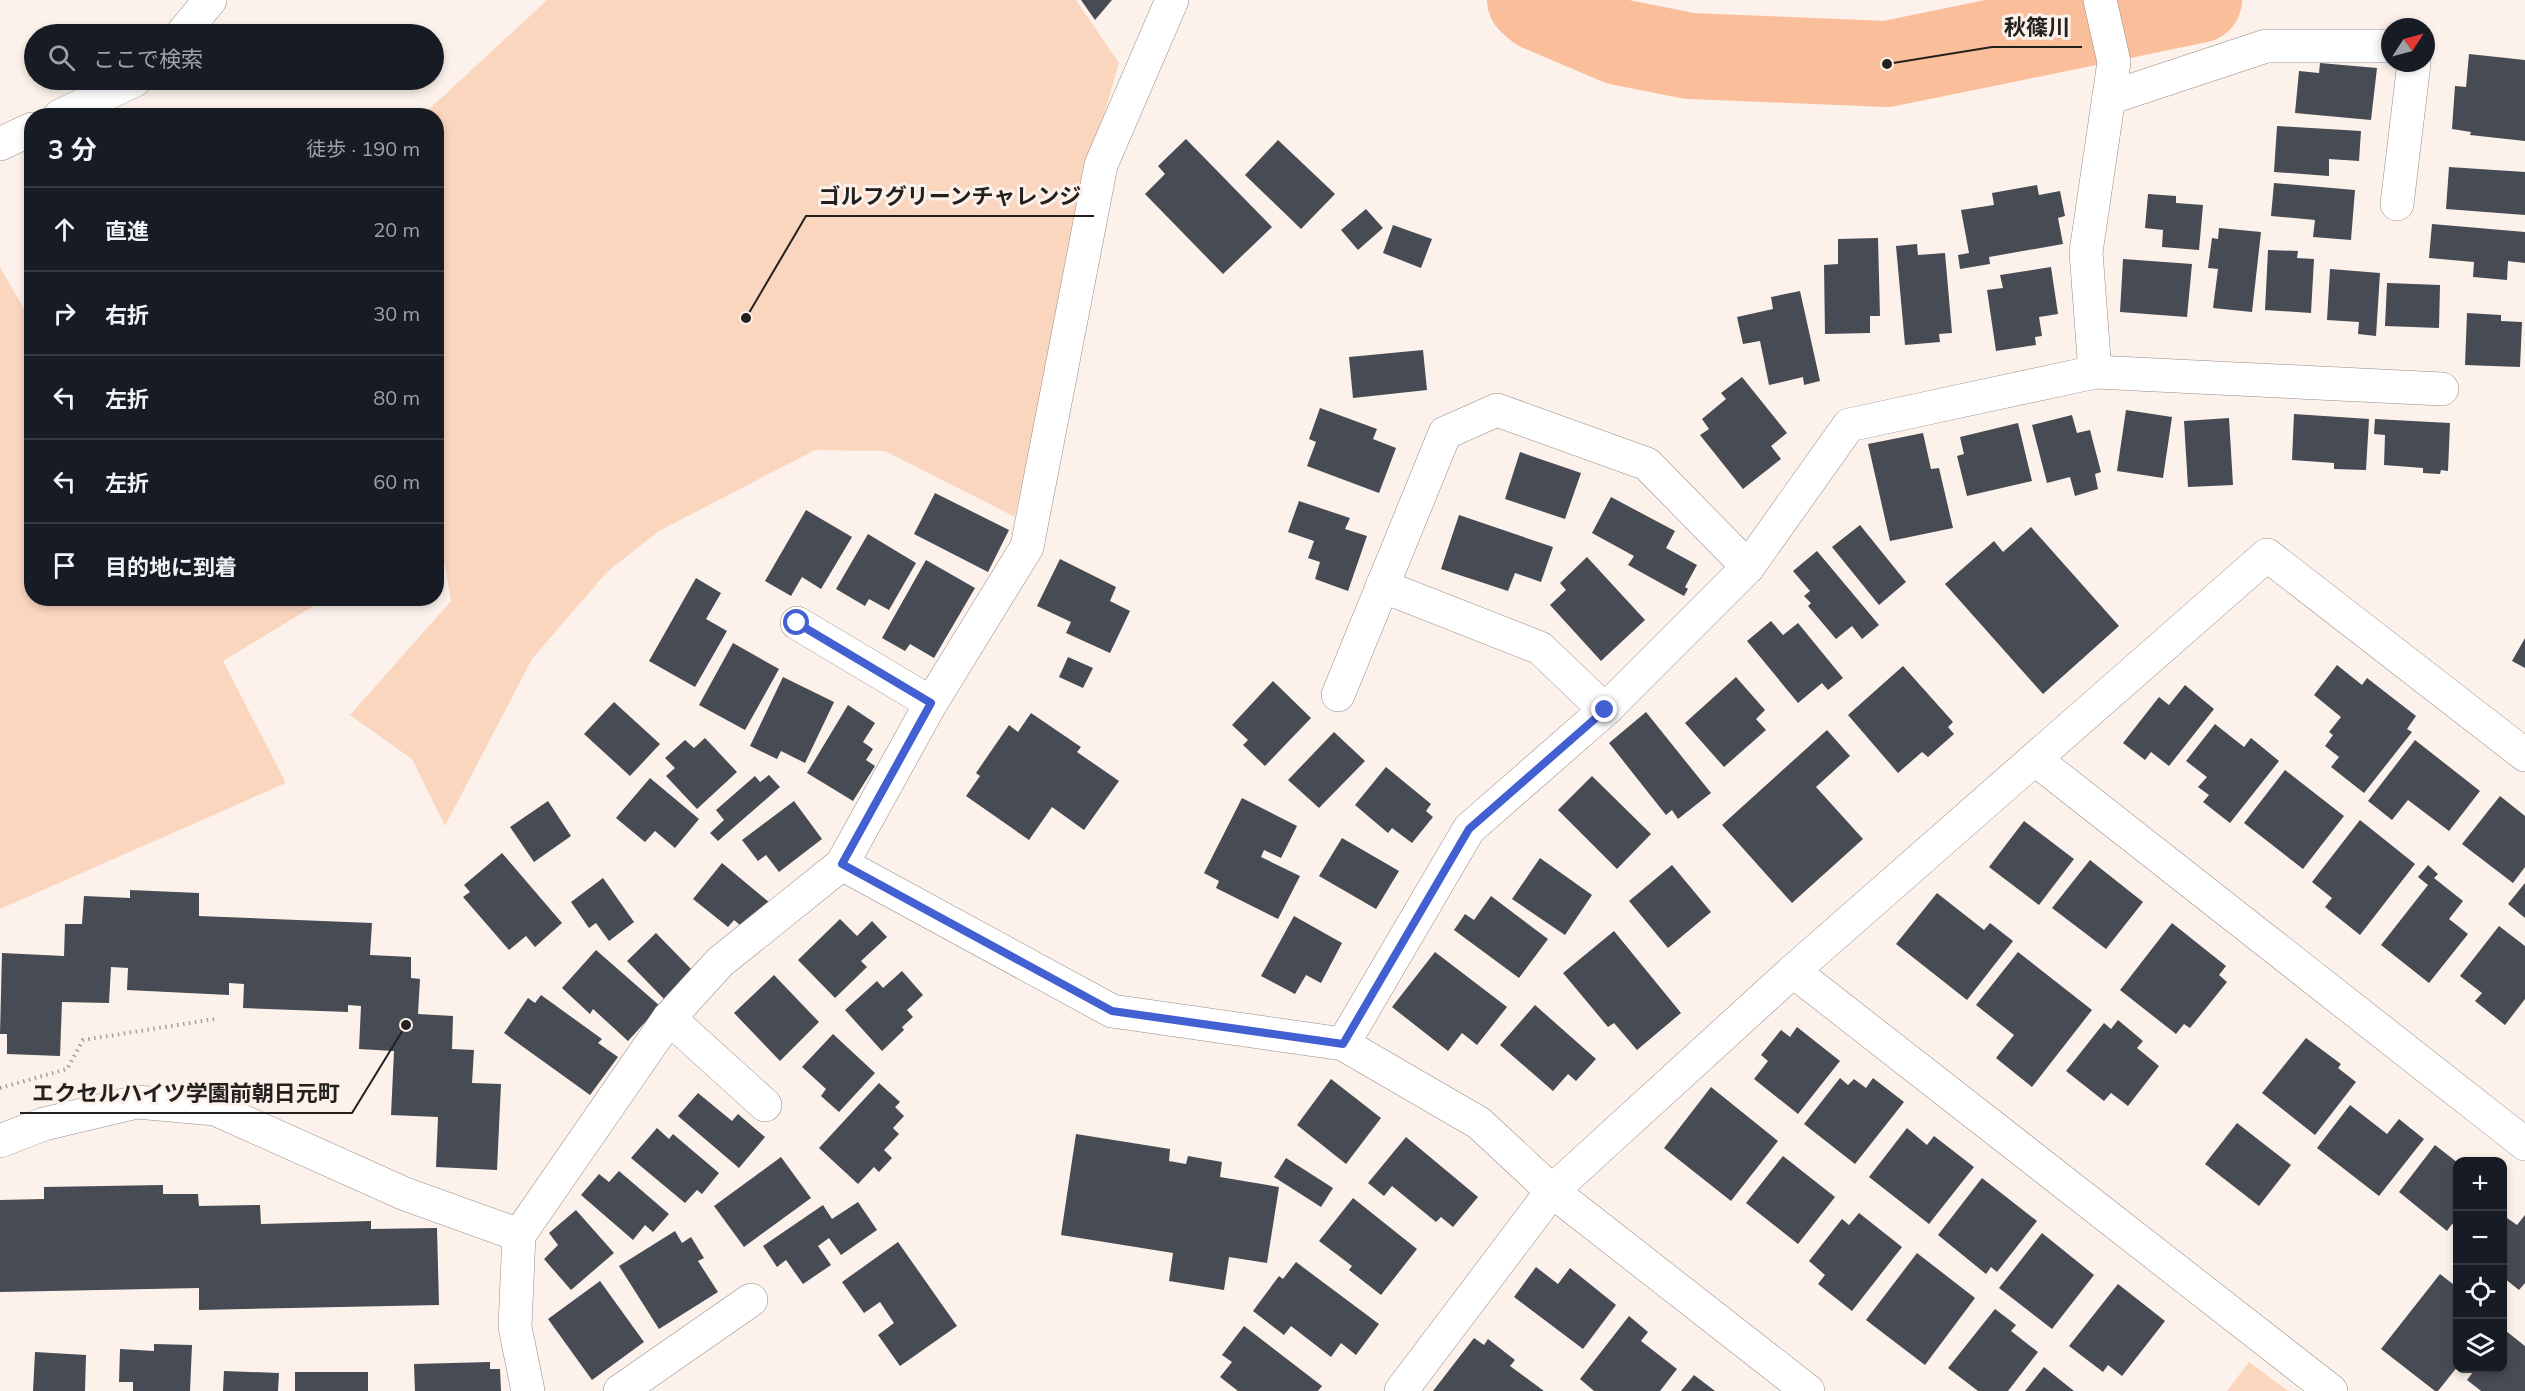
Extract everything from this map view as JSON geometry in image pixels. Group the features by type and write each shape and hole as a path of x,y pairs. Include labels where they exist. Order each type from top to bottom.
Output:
{"street":[{"path":"190,24 210,0"},
{"path":"528,1391 515,1327 519,1234 669,1018 720,962 842,864 931,703 1027,547 1101,165 1172,0"},
{"path":"2095,372 2086,252 2114,62 2100,0"},
{"path":"2109,98 2266,46 2381,46"},
{"path":"2397,204 2413,72"},
{"path":"77,108 114,90"},
{"path":"0,144 24,133"},
{"path":"1343,1044 1469,829 1605,710 1748,567 1849,425 2095,372 2442,388"},
{"path":"1338,695 1445,433 1497,410 1647,464 1748,567"},
{"path":"1401,1391 1552,1191 1793,971 2267,555 2525,755"},
{"path":"1382,586 1540,648 1605,710"},
{"path":"797,623 931,703"},
{"path":"2036,760 2525,1144"},
{"path":"842,864 1112,1011 1343,1044 1479,1124 1552,1191 1808,1391"},
{"path":"1793,971 2331,1391"},
{"path":"669,1018 765,1105"},
{"path":"0,1141 44,1124 137,1102 215,1109 405,1194 519,1234"},
{"path":"620,1391 751,1300"}],"path":[{"path":"0,1088 67,1069 83,1040 215,1018"}],"shaded area":[{"path":"547,0 1076,0 1119,63 1083,187 1015,517 885,451 815,450 659,531 607,572 532,659 445,826 412,759 350,715 451,601 444,559 444,108 431,108"},
{"path":"0,267 24,309 24,606 313,606 223,661 286,783 0,909"},
{"path":"2249,1362 2288,1391 2227,1391"}],"building":[{"path":"1081,0 1112,0 1095,20"},
{"path":"2469,54 2525,60 2525,141 2470,135 2471,132 2452,129 2455,86 2466,87"},
{"path":"2320,63 2377,68 2371,120 2295,113 2299,71 2319,73"},
{"path":"2277,126 2361,131 2359,161 2329,159 2329,176 2274,172"},
{"path":"1186,139 1272,227 1223,274 1145,194 1165,174 1158,166"},
{"path":"1278,140 1335,194 1301,229 1245,175"},
{"path":"2449,167 2525,172 2525,215 2446,209"},
{"path":"2274,183 2355,190 2351,240 2313,237 2315,220 2271,216"},
{"path":"2037,185 2039,195 2060,191 2065,216 2058,218 2063,244 1989,257 1990,264 1960,269 1958,255 1969,253 1961,210 1994,205 1992,193"},
{"path":"2148,194 2176,196 2176,203 2203,205 2199,250 2162,247 2163,230 2145,228"},
{"path":"1366,209 1383,228 1358,250 1341,230"},
{"path":"2432,224 2525,232 2525,263 2508,261 2507,280 2473,277 2474,262 2429,258"},
{"path":"1393,225 1432,239 1421,268 1383,253"},
{"path":"2219,228 2261,232 2252,312 2213,308 2218,269 2208,268 2212,238 2218,239"},
{"path":"1878,238 1880,316 1870,316 1870,333 1825,334 1824,265 1838,264 1838,239"},
{"path":"1917,244 1918,255 1945,253 1952,333 1939,334 1940,342 1905,345 1896,246"},
{"path":"2268,250 2298,251 2297,258 2314,259 2311,313 2265,310"},
{"path":"2123,259 2192,264 2187,317 2120,312"},
{"path":"2051,267 2058,314 2039,317 2042,336 2035,337 2036,345 1996,351 1987,290 2003,288 2000,275"},
{"path":"2330,269 2380,273 2376,336 2358,334 2359,322 2327,320"},
{"path":"2387,283 2440,285 2439,328 2385,326"},
{"path":"1800,291 1820,381 1804,385 1803,377 1769,385 1760,341 1743,344 1737,317 1773,309 1771,297"},
{"path":"2467,313 2501,315 2501,321 2522,322 2520,367 2465,365"},
{"path":"1423,350 1427,390 1353,398 1349,357"},
{"path":"1742,377 1787,433 1771,446 1781,459 1743,489 1700,435 1709,429 1702,419 1726,399 1721,393"},
{"path":"1320,408 1377,429 1373,439 1396,448 1379,493 1307,466 1316,442 1309,439"},
{"path":"2126,410 2172,417 2163,478 2117,471"},
{"path":"2294,414 2369,419 2366,470 2334,469 2334,463 2292,460"},
{"path":"2072,415 2077,433 2090,430 2101,472 2095,474 2098,489 2075,496 2070,477 2047,483 2032,425"},
{"path":"2229,418 2233,485 2188,487 2184,421"},
{"path":"2375,419 2450,423 2448,471 2441,470 2440,474 2423,473 2423,468 2384,465 2385,435 2374,434"},
{"path":"2018,423 2032,481 1967,496 1957,456 1964,454 1960,437"},
{"path":"1923,433 1931,469 1939,468 1953,528 1890,541 1868,444"},
{"path":"1520,452 1581,473 1565,519 1505,499"},
{"path":"935,493 1009,530 988,572 914,534"},
{"path":"1611,497 1675,531 1666,548 1697,565 1685,587 1688,589 1684,596 1628,565 1634,556 1592,533"},
{"path":"1299,501 1350,518 1345,529 1367,536 1348,591 1315,579 1320,562 1308,558 1314,541 1288,532"},
{"path":"806,510 852,537 821,589 802,577 791,596 765,581"},
{"path":"1459,515 1553,547 1541,582 1515,573 1508,591 1441,569"},
{"path":"1860,525 1906,582 1879,605 1832,547"},
{"path":"2031,527 2119,626 2043,694 1945,584 1994,541 2003,552"},
{"path":"868,534 916,563 889,610 869,599 865,606 836,589"},
{"path":"1817,551 1879,625 1862,639 1852,626 1836,639 1808,606 1811,603 1804,596 1810,591 1793,571"},
{"path":"1587,557 1645,620 1601,661 1550,605 1566,590 1560,583"},
{"path":"1060,559 1116,587 1110,601 1130,611 1110,653 1066,633 1071,622 1037,606"},
{"path":"926,560 975,588 934,658 910,644 905,651 882,638"},
{"path":"696,578 721,593 706,619 727,631 695,687 649,661"},
{"path":"1771,621 1783,635 1798,623 1843,678 1828,690 1822,683 1798,703 1747,641"},
{"path":"2525,638 2525,668 2512,661"},
{"path":"733,643 779,669 745,730 699,705"},
{"path":"1068,657 1093,668 1083,688 1059,677"},
{"path":"2337,665 2362,685 2367,678 2416,716 2407,729 2412,732 2364,793 2331,767 2339,757 2325,746 2333,735 2329,732 2341,717 2314,695"},
{"path":"1903,666 1953,722 1948,727 1954,734 1928,757 1922,752 1898,773 1848,715"},
{"path":"783,677 834,702 805,763 781,751 777,759 750,746"},
{"path":"1736,677 1765,710 1756,719 1766,730 1724,767 1685,723"},
{"path":"1273,681 1311,718 1265,766 1243,745 1248,740 1232,725"},
{"path":"2185,685 2214,709 2169,766 2151,752 2145,760 2123,743 2159,697 2169,705"},
{"path":"614,702 660,744 630,776 584,734"},
{"path":"848,705 875,723 863,742 873,749 866,760 875,766 853,801 807,773"},
{"path":"1646,712 1711,793 1678,819 1672,810 1666,815 1609,743"},
{"path":"1031,713 1081,747 1077,752 1119,781 1084,830 1052,807 1029,840 966,796 980,776 976,773 1009,725 1018,732"},
{"path":"2215,724 2244,747 2251,738 2279,761 2230,823 2203,802 2209,795 2198,787 2207,777 2186,761"},
{"path":"1827,730 1850,756 1816,787 1863,839 1792,903 1722,825"},
{"path":"1334,732 1365,761 1319,808 1288,780"},
{"path":"705,738 737,772 697,809 666,776 675,768 665,758 685,740 694,748"},
{"path":"2415,740 2480,791 2449,831 2408,800 2392,820 2368,801"},
{"path":"1386,767 1431,804 1426,811 1433,817 1412,843 1392,828 1388,833 1355,805"},
{"path":"2285,770 2344,816 2303,869 2244,823"},
{"path":"769,775 780,787 718,841 710,833 724,820 716,810 755,776 760,782"},
{"path":"1592,776 1651,834 1617,869 1558,810"},
{"path":"650,778 699,819 675,848 655,831 645,842 616,818"},
{"path":"2500,796 2525,816 2525,867 2513,883 2462,844"},
{"path":"1242,798 1297,826 1281,858 1264,850 1261,857 1300,876 1278,919 1216,888 1219,881 1204,873"},
{"path":"548,801 571,836 534,862 510,827"},
{"path":"794,801 822,839 779,872 766,855 758,861 742,840"},
{"path":"2360,820 2415,864 2360,935 2325,907 2332,898 2312,882"},
{"path":"2024,821 2074,859 2039,905 1989,867"},
{"path":"1342,838 1399,871 1376,909 1319,876"},
{"path":"502,853 562,923 535,947 526,936 509,950 463,897 470,892 464,885"},
{"path":"1540,858 1592,895 1565,935 1512,899"},
{"path":"2090,860 2143,902 2106,949 2052,908"},
{"path":"722,863 770,903 747,931 734,920 728,927 693,899"},
{"path":"1672,865 1711,912 1668,948 1629,901"},
{"path":"2428,865 2438,874 2434,878 2463,901 2449,919 2468,934 2429,983 2381,945 2428,885 2418,877"},
{"path":"603,878 634,922 609,941 596,923 589,928 571,902"},
{"path":"2525,883 2525,918 2508,904"},
{"path":"130,890 199,893 199,916 372,923 370,955 411,957 411,978 420,979 418,1014 453,1016 452,1049 474,1050 472,1083 501,1084 497,1170 436,1167 438,1117 391,1115 394,1051 359,1049 361,1006 348,1005 348,1012 243,1008 244,984 229,983 229,995 127,990 128,968 111,967 109,1003 62,1002 60,1056 7,1054 7,1034 0,1034 2,953 64,956 65,924 82,924 84,896 130,898"},
{"path":"1937,893 1984,930 1990,923 2013,941 1967,1000 1896,944"},
{"path":"1491,896 1548,939 1519,978 1454,930 1465,914 1474,920"},
{"path":"1294,916 1342,943 1321,983 1306,975 1295,994 1261,976"},
{"path":"840,919 857,936 872,921 887,937 861,961 867,967 835,998 798,960"},
{"path":"2172,923 2226,966 2219,975 2227,982 2190,1028 2184,1024 2176,1034 2120,990"},
{"path":"2499,926 2525,946 2525,999 2505,1025 2475,1001 2482,993 2460,976"},
{"path":"1614,931 1681,1013 1637,1050 1614,1023 1608,1027 1563,973"},
{"path":"656,933 694,972 665,1000 627,961"},
{"path":"596,950 660,1006 628,1041 593,1009 590,1014 562,988"},
{"path":"1435,952 1507,1007 1477,1045 1462,1033 1448,1051 1392,1007"},
{"path":"2018,952 2092,1010 2032,1087 1996,1058 2014,1035 1976,1005"},
{"path":"902,971 923,995 907,1010 913,1017 902,1027 904,1030 882,1051 845,1010 877,981 883,988"},
{"path":"774,975 819,1022 780,1061 734,1013"},
{"path":"541,995 602,1039 598,1043 618,1057 590,1095 504,1033 528,998 535,1003"},
{"path":"1535,1005 1596,1059 1576,1081 1568,1074 1553,1091 1500,1045"},
{"path":"2118,1020 2143,1041 2137,1048 2159,1066 2128,1106 2111,1093 2104,1101 2066,1071 2104,1023 2111,1029"},
{"path":"1797,1027 1840,1061 1798,1114 1754,1079 1768,1061 1761,1055 1781,1030 1790,1037"},
{"path":"833,1034 875,1073 839,1112 821,1096 826,1089 802,1067"},
{"path":"2306,1038 2341,1064 2338,1068 2356,1082 2315,1135 2262,1093"},
{"path":"1840,1078 1848,1085 1854,1079 1866,1088 1873,1078 1904,1102 1855,1164 1804,1124"},
{"path":"1331,1079 1381,1118 1346,1164 1297,1125"},
{"path":"879,1083 900,1102 895,1107 904,1116 893,1128 899,1134 884,1150 892,1158 879,1172 874,1167 858,1184 819,1148"},
{"path":"1711,1087 1778,1141 1731,1201 1664,1148"},
{"path":"698,1093 732,1121 738,1114 765,1137 739,1168 678,1116"},
{"path":"2350,1105 2387,1134 2399,1119 2424,1139 2379,1196 2317,1148"},
{"path":"2237,1123 2291,1165 2259,1206 2205,1164"},
{"path":"657,1128 669,1139 673,1134 719,1173 702,1194 697,1190 685,1203 631,1158"},
{"path":"1907,1128 1927,1145 1934,1136 1974,1167 1929,1224 1869,1177"},
{"path":"1076,1134 1170,1149 1169,1161 1186,1164 1188,1156 1222,1162 1220,1177 1279,1187 1267,1263 1229,1257 1224,1290 1169,1281 1173,1253 1061,1235"},
{"path":"1406,1137 1478,1197 1453,1227 1441,1217 1436,1222 1392,1186 1384,1196 1368,1183"},
{"path":"2435,1145 2453,1159 2453,1225 2447,1231 2399,1192"},
{"path":"1783,1156 1835,1197 1798,1244 1746,1203"},
{"path":"781,1157 811,1198 744,1247 714,1206"},
{"path":"1286,1158 1333,1188 1321,1207 1274,1177"},
{"path":"619,1171 669,1214 653,1232 645,1225 633,1240 581,1195 599,1174 609,1182"},
{"path":"1982,1178 2037,1221 1997,1272 1991,1267 1986,1274 1938,1235"},
{"path":"163,1185 163,1194 198,1194 199,1206 260,1205 261,1224 371,1221 371,1229 437,1228 439,1305 199,1310 199,1288 0,1292 0,1200 44,1199 44,1187"},
{"path":"1353,1198 1417,1249 1381,1295 1349,1270 1352,1266 1319,1241"},
{"path":"858,1202 877,1230 841,1255 829,1238 818,1246 831,1265 803,1284 786,1260 777,1267 763,1246 823,1205 832,1219"},
{"path":"576,1210 614,1253 571,1290 544,1259 558,1245 549,1233"},
{"path":"1859,1213 1902,1247 1852,1311 1818,1284 1825,1275 1809,1261 1842,1219 1849,1225"},
{"path":"2525,1215 2525,1283 2519,1290 2507,1280 2507,1218 2517,1225"},
{"path":"675,1231 682,1243 691,1237 704,1258 698,1261 718,1292 659,1329 619,1266"},
{"path":"2042,1233 2094,1275 2052,1329 1999,1288"},
{"path":"898,1242 957,1326 900,1366 878,1335 894,1323 880,1302 864,1313 842,1282"},
{"path":"1917,1253 1975,1298 1925,1365 1866,1320"},
{"path":"1296,1262 1379,1324 1356,1355 1341,1343 1331,1357 1291,1326 1284,1335 1253,1311 1279,1276 1283,1279"},
{"path":"1536,1267 1558,1284 1570,1268 1616,1305 1583,1349 1514,1297"},
{"path":"2440,1274 2453,1284 2453,1372 2438,1391 2381,1349"},
{"path":"600,1281 644,1342 592,1380 548,1319"},
{"path":"2118,1284 2165,1321 2122,1376 2108,1365 2103,1372 2069,1346"},
{"path":"1995,1309 2016,1325 2011,1331 2038,1352 2008,1391 1978,1391 1948,1368"},
{"path":"1629,1316 1648,1332 1641,1341 1677,1369 1660,1391 1594,1391 1580,1379"},
{"path":"1244,1326 1322,1386 1318,1391 1238,1391 1220,1377 1232,1362 1222,1355"},
{"path":"2507,1332 2525,1346 2525,1391 2481,1391 2467,1380 2472,1373 2507,1373"},
{"path":"1474,1338 1484,1345 1488,1339 1515,1360 1510,1366 1544,1391 1433,1391"},
{"path":"154,1344 192,1345 190,1391 133,1391 133,1382 119,1382 120,1349 154,1351"},
{"path":"35,1352 86,1355 85,1391 33,1391"},
{"path":"490,1362 490,1369 500,1369 501,1391 415,1391 414,1364"},
{"path":"2044,1367 2074,1391 2025,1391"},
{"path":"224,1371 279,1373 278,1391 223,1391"},
{"path":"295,1372 368,1372 368,1391 295,1391"},
{"path":"1694,1375 1715,1391 1681,1391"}],"waterway":[{"path":"1530,0 1539,8 1619,42 1690,56 1887,64 2199,0"}],"place":[{"name":"秋篠川","path":"1887,64"},
{"name":"ゴルフグリーンチャレンジ","path":"746,318"},
{"name":"エクセルハイツ学園前朝日元町","path":"406,1025"}],"route":[{"path":"797,623 931,703 842,864 1112,1011 1343,1044 1469,829 1605,710"}]}
